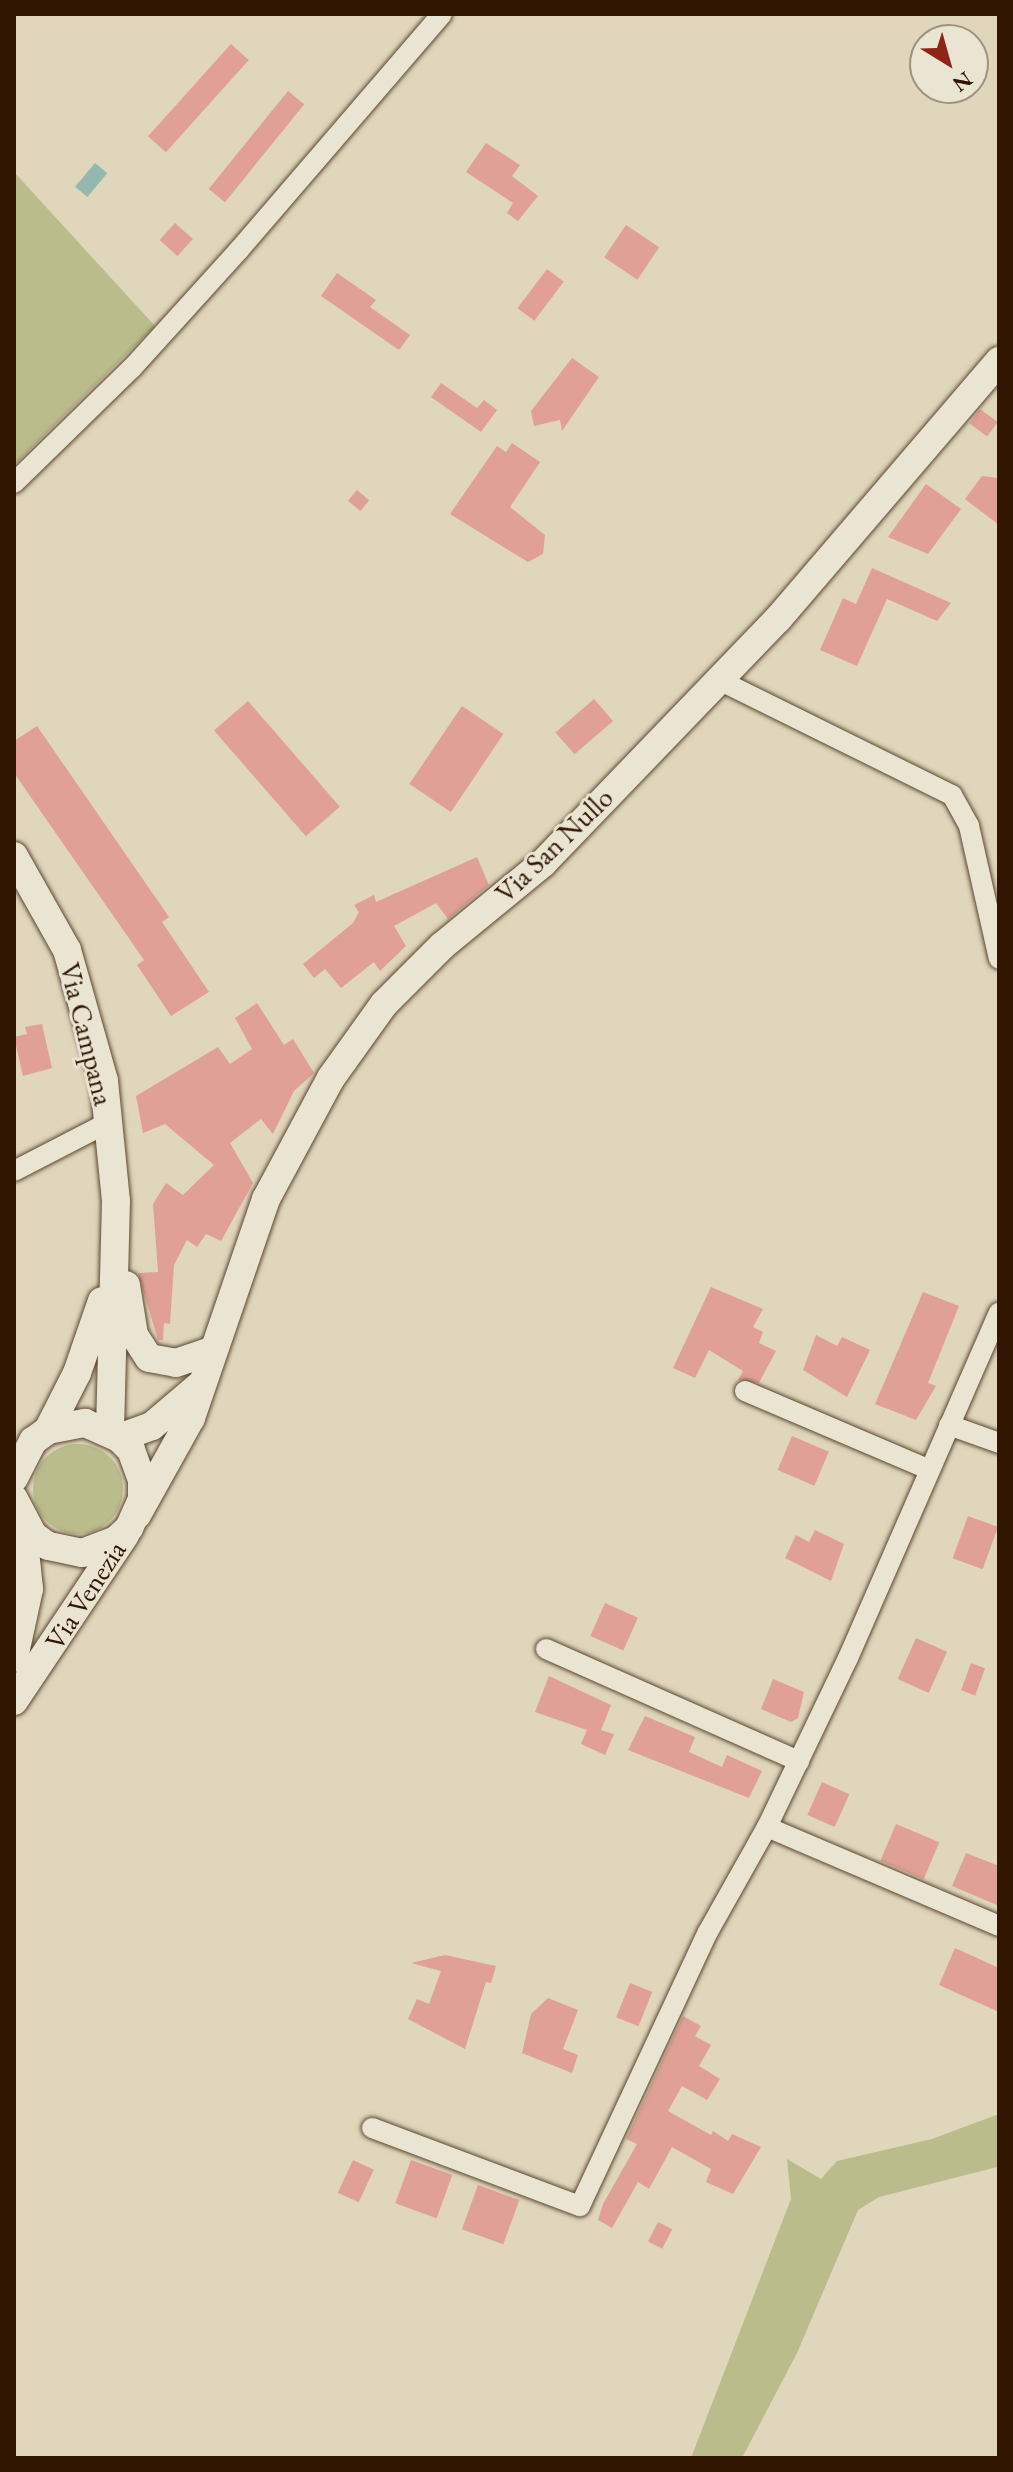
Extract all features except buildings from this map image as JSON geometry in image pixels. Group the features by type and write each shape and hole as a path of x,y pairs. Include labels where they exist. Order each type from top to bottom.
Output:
{"main road":[{"name":"Via San Nullo","path":"133,1521 174,1454 266,1199 331,1078 384,1004 442,946 543,863 778,619 999,361"},
{"name":"Via Campana","path":"14,856 67,950 104,1081 116,1201 111,1273 114,1435"},
{"path":"116,1201 134,1335 149,1358 161,1363 176,1363 211,1351"},
{"name":"Via Campana","path":"14,1478 32,1440 82,1360 111,1273"},
{"path":"114,1435 152,1426 200,1384"},
{"path":"17,1513 48,1546 65,1552 100,1549 133,1521 141,1473 114,1435 85,1423 32,1440"},
{"name":"Via Venezia","path":"14,1658 29,1589 17,1513"},
{"name":"Via Venezia","path":"14,1701 133,1521"}],"street":[{"path":"14,483 218,273 442,14"},
{"path":"719,680 952,795 969,826 999,959"},
{"path":"14,1171 109,1122"},
{"path":"372,2128 580,2206 708,1932 767,1827 799,1761 999,1313"},
{"path":"745,1391 928,1469"},
{"path":"949,1425 999,1443"},
{"path":"546,1649 799,1761"},
{"path":"767,1827 999,1926"}],"green space":[{"path":"14,172 155,326 14,465"},
{"path":"78,1444 95,1447 110,1457 120,1472 123,1489 120,1506 110,1521 95,1531 78,1534 61,1531 46,1521 36,1506 33,1489 36,1472 46,1457 61,1447"},
{"path":"999,2114 997,2167 879,2197 858,2210 797,2353 742,2458 691,2458 791,2199 787,2159 821,2179 837,2161 932,2139"}],"water":[{"path":"95,163 107,173 87,197 75,187"}]}
